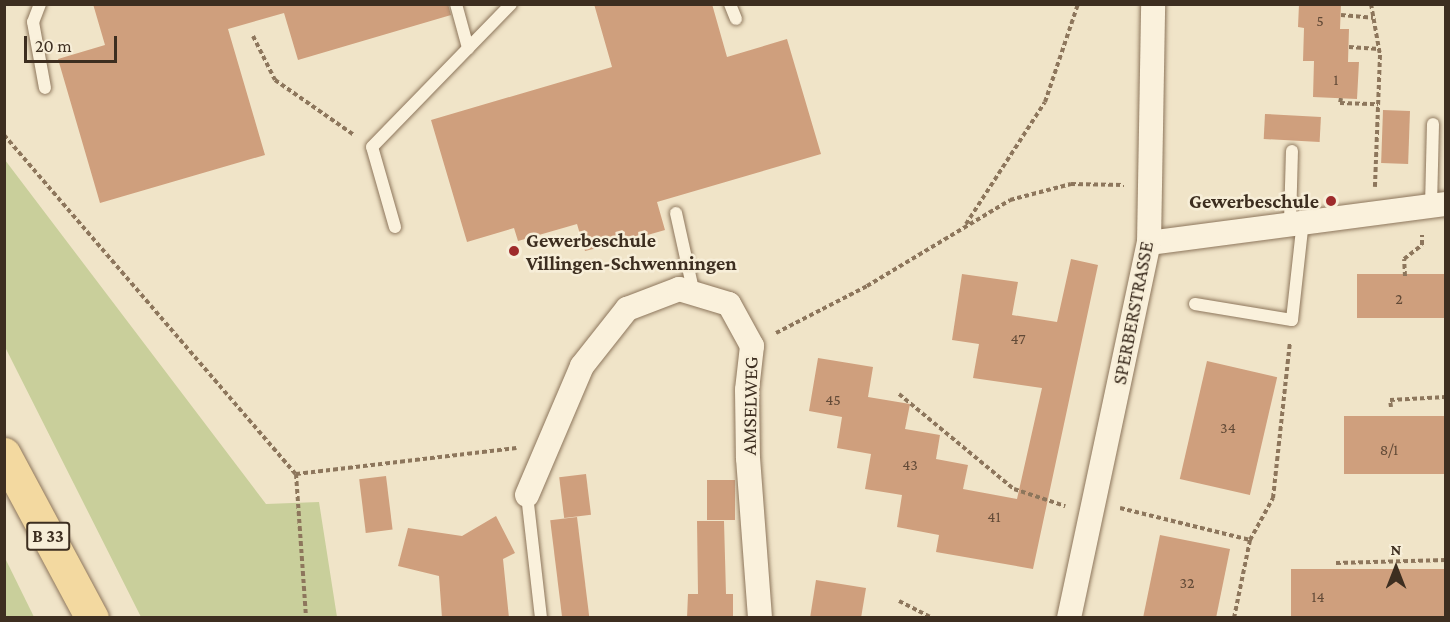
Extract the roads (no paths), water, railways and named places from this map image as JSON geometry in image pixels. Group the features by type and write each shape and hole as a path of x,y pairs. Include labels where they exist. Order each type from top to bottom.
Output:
{"main road":[{"name":"B 33","path":"4,454 92,618"}],"street":[{"name":"SPERBERSTRASSE","path":"1070,618 1149,243 1153,4"},
{"path":"1149,243 1297,221 1432,206"},
{"name":"AMSELWEG","path":"527,495 582,366 627,309 679,289 729,304 752,346 747,390 748,458 760,618"}],"lane":[{"path":"40,4 33,22 45,88"},
{"path":"456,4 468,48"},
{"path":"395,227 372,147 511,4"},
{"path":"730,4 736,19"},
{"path":"1432,206 1433,124"},
{"path":"1195,303 1292,320 1297,221 1292,151"},
{"path":"676,213 694,294"},
{"path":"527,495 541,618"}],"place":[{"name":"Gewerbeschule","path":"1331,201"},
{"name":"Gewerbeschule Villingen-Schwenningen","path":"514,251"}]}
